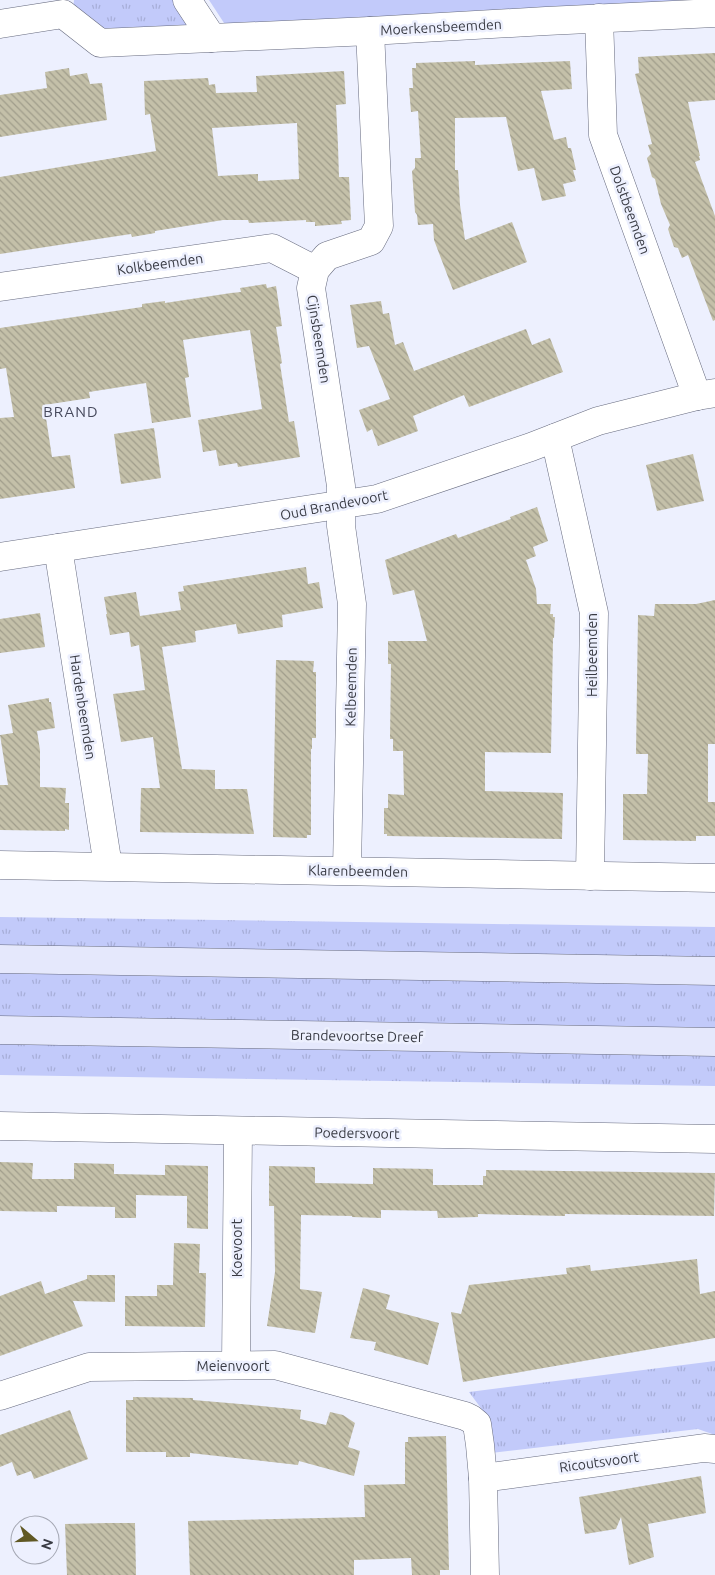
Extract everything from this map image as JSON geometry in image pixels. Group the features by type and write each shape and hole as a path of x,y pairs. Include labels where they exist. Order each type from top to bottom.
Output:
{"main road":[{"path":"0,959 715,971"},
{"name":"Brandevoortse Dreef","path":"0,1030 715,1042"}],"street":[{"path":"187,0 212,38"},
{"path":"0,24 64,7"},
{"name":"Moerkensbeemden","path":"64,7 100,43 715,13"},
{"name":"Dolstbeemden","path":"599,18 603,135 706,394"},
{"path":"316,270 327,256 371,241 379,226 370,31"},
{"name":"Kolkbeemden","path":"0,287 272,248 316,270"},
{"name":"Cijnsbeemden","path":"316,270 311,288 341,486 340,505"},
{"name":"Oud Brandevoort","path":"0,557 377,499 555,438 598,421 706,394"},
{"name":"Heilbeemden","path":"555,438 594,613 590,876"},
{"name":"Kelbeemden","path":"340,505 341,526 352,604 347,870"},
{"name":"Hardenbeemden","path":"58,548 108,866"},
{"name":"Klarenbeemden","path":"0,865 715,878"},
{"name":"Poedersvoort","path":"0,1126 715,1138"},
{"name":"Koevoort","path":"236,1365 238,1131"},
{"name":"Meienvoort","path":"0,1396 89,1366 275,1365 471,1419 477,1424 483,1478"},
{"name":"Ricoutsvoort","path":"483,1478 704,1448 715,1449"},
{"path":"483,1478 485,1575"}],"green space":[{"path":"74,0 175,0 194,29 103,33 73,10"},
{"path":"209,0 715,0 226,26"},
{"path":"0,917 715,927 715,965 0,954"},
{"path":"0,967 715,978 715,1036 0,1025"},
{"path":"0,1038 715,1049 715,1086 0,1075"},
{"path":"715,1361 715,1435 698,1429 491,1453 489,1419 469,1392"}],"building":[{"path":"715,53 715,100 688,102 700,156 700,160 695,162 715,216 715,320 713,321 688,255 682,258 678,248 674,247 668,229 670,225 661,204 655,179 652,177 647,158 651,154 648,145 652,144 635,74 639,73 638,57"},
{"path":"475,61 475,65 570,61 572,89 541,91 554,140 566,137 568,148 571,148 576,170 573,170 576,181 563,184 566,196 542,201 534,168 518,171 506,117 455,118 455,170 458,170 465,240 512,222 527,262 453,290 434,240 433,224 418,225 415,212 412,171 415,168 415,158 421,158 418,111 411,112 409,88 413,88 412,68 416,68 416,63"},
{"path":"69,68 70,76 87,73 90,84 102,83 107,120 0,137 0,95 47,88 45,72"},
{"path":"344,71 346,104 336,105 339,177 349,177 351,220 341,221 342,224 315,226 315,222 306,222 306,220 249,223 248,220 223,220 155,231 155,233 132,237 131,234 0,254 0,177 156,151 150,114 145,115 144,81 208,78 209,85 215,84 216,93 257,92 256,76","holes":["297,123 299,179 258,181 258,174 218,176 212,128"]},
{"path":"266,284 267,288 276,286 282,326 276,327 282,363 280,364 289,422 294,421 300,457 238,467 237,463 219,466 216,450 203,452 198,420 262,409 250,330 183,340 189,377 185,378 191,417 152,423 146,383 89,392 90,398 44,405 52,457 70,455 75,488 0,499 0,418 14,417 6,368 0,369 0,328 142,307 142,304 165,301 165,303 241,292 240,288"},
{"path":"381,301 383,314 389,313 395,345 403,342 414,371 526,329 532,345 550,338 563,372 469,407 464,395 413,416 418,431 378,446 372,429 367,432 359,410 390,399 369,346 357,348 350,305"},
{"path":"154,428 161,478 121,484 114,434"},
{"path":"693,454 704,501 657,511 646,465"},
{"path":"537,507 548,541 533,547 536,556 526,560 536,589 537,604 551,604 550,614 553,614 553,617 555,617 551,753 485,752 485,791 563,793 562,839 387,836 387,834 384,834 384,808 388,808 388,794 404,795 403,751 393,751 393,739 390,739 391,664 388,664 388,641 427,641 414,590 393,595 385,560 456,534 458,538 511,519 510,517"},
{"path":"306,567 308,584 319,582 323,608 282,615 283,627 238,634 236,624 195,631 196,642 162,647 182,769 215,770 215,789 247,789 254,834 140,832 141,788 160,788 153,737 121,742 113,694 145,690 139,645 131,647 129,632 110,635 104,597 136,592 140,616 181,610 178,592 184,591 183,586"},
{"path":"715,600 715,744 708,744 708,802 715,802 715,836 696,836 696,841 623,840 623,794 647,794 648,754 636,754 638,615 654,616 655,604 696,604"},
{"path":"40,613 45,647 0,653 0,619"},
{"path":"276,660 314,661 313,672 316,672 316,738 312,738 311,749 311,835 307,835 307,838 273,837"},
{"path":"49,698 55,728 37,731 40,750 40,787 66,788 65,803 69,803 69,830 0,830 0,785 8,785 0,735 13,733 8,705"},
{"path":"0,1162 33,1163 32,1179 74,1179 74,1163 114,1164 114,1174 165,1175 165,1165 208,1166 208,1229 187,1228 187,1196 136,1195 136,1218 115,1218 115,1207 57,1206 57,1212 0,1211"},
{"path":"269,1166 315,1167 315,1183 373,1184 373,1168 433,1169 433,1185 483,1185 483,1176 486,1176 486,1170 715,1173 714,1216 478,1214 478,1217 438,1218 437,1211 381,1210 381,1218 301,1215 300,1289 322,1292 315,1333 267,1326 275,1272 274,1206 269,1206"},
{"path":"174,1243 200,1244 199,1273 206,1273 205,1327 125,1326 125,1296 157,1296 157,1285 173,1285"},
{"path":"697,1259 700,1294 715,1291 715,1338 463,1382 451,1312 461,1314 469,1285 567,1274 566,1268 590,1265 591,1271"},
{"path":"87,1275 115,1275 115,1302 73,1301 83,1326 0,1356 0,1296 41,1281 45,1294 87,1279"},
{"path":"363,1288 390,1295 386,1309 439,1323 428,1365 374,1350 376,1342 350,1338"},
{"path":"133,1397 193,1398 193,1400 301,1410 300,1419 326,1425 330,1412 343,1415 355,1423 348,1447 360,1451 354,1476 299,1461 298,1465 190,1453 190,1457 166,1457 166,1452 126,1452 126,1400 133,1400"},
{"path":"70,1410 88,1459 34,1479 31,1471 17,1476 12,1462 0,1467 0,1435"},
{"path":"446,1436 449,1570 440,1570 440,1575 412,1575 411,1558 354,1560 354,1575 190,1575 188,1521 365,1517 364,1485 405,1484 405,1442 408,1442 408,1437"},
{"path":"701,1476 706,1513 648,1524 654,1557 629,1565 621,1517 616,1529 585,1534 579,1497"},
{"path":"135,1523 136,1575 67,1575 65,1524"}],"district":[{"name":"BRAND","path":"71,411"}]}
